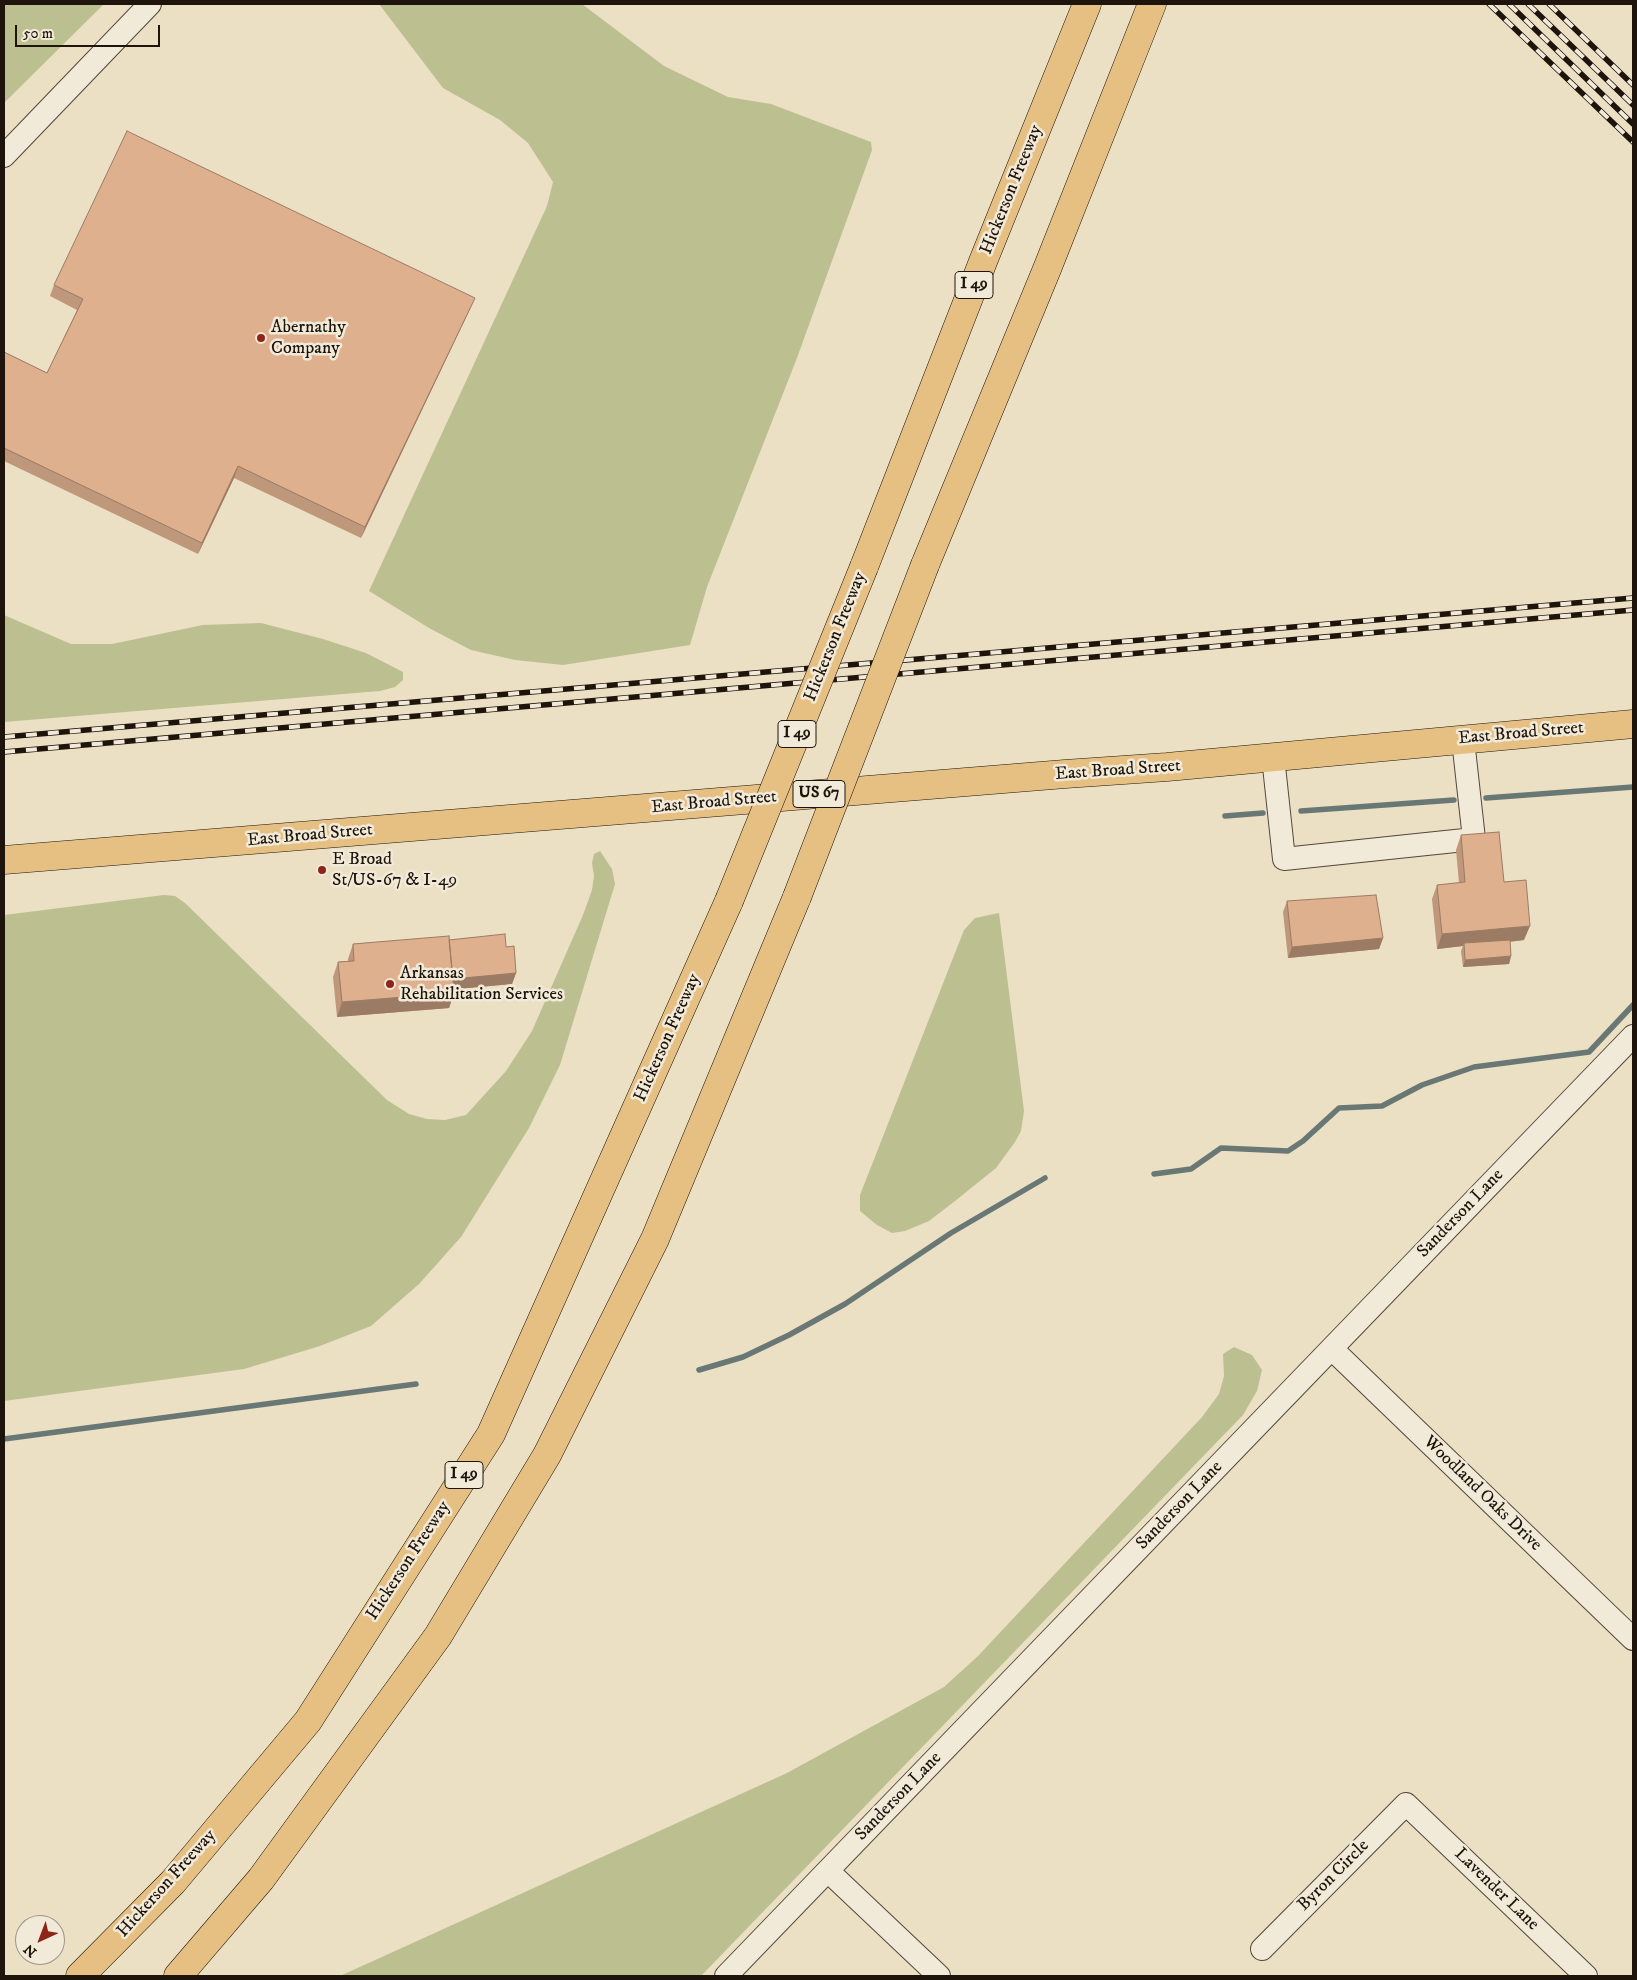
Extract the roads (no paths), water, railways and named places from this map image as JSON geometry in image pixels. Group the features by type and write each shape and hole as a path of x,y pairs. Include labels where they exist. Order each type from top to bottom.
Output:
{"main road":[{"name":"Hickerson Freeway","path":"80,1976 173,1882 308,1721 491,1434 729,900 864,567 1087,4"},
{"path":"178,1976 262,1879 438,1636 547,1454 655,1239 797,896 925,565 1047,269 1152,4"},
{"path":"1047,269 1169,4"},
{"name":"East Broad Street","path":"4,860 1167,767 1633,724"}],"street":[{"path":"4,156 150,4"},
{"path":"1273,757 1284,859 1474,839 1464,740"},
{"name":"Sanderson Lane","path":"726,1976 1633,1036"},
{"name":"Woodland Oaks Drive","path":"1332,1349 1633,1639"},
{"name":"Byron Circle","path":"1262,1949 1406,1804"},
{"name":"Lavender Lane","path":"1406,1804 1586,1976"},
{"path":"828,1871 938,1976"}],"waterway":[{"path":"1486,798 1633,787"},
{"path":"1301,811 1454,800"},
{"path":"1225,816 1263,813"},
{"path":"1154,1174 1191,1169 1221,1148 1288,1151 1303,1141 1339,1108 1382,1106 1422,1085 1474,1067 1589,1052 1633,1005"},
{"path":"699,1370 743,1357 789,1335 845,1304 951,1233 1045,1178"},
{"path":"4,1439 416,1384"}],"railway":[{"path":"1489,4 1633,142"},
{"path":"1509,4 1633,124"},
{"path":"1528,4 1633,105"},
{"path":"1549,4 1633,85"},
{"path":"4,737 1633,598"},
{"path":"4,752 1633,610"}],"place":[{"name":"Abernathy Company","path":"261,338"},
{"name":"E Broad St/US-67 & I-49","path":"322,870"},
{"name":"Arkansas Rehabilitation Services","path":"390,984"}]}
